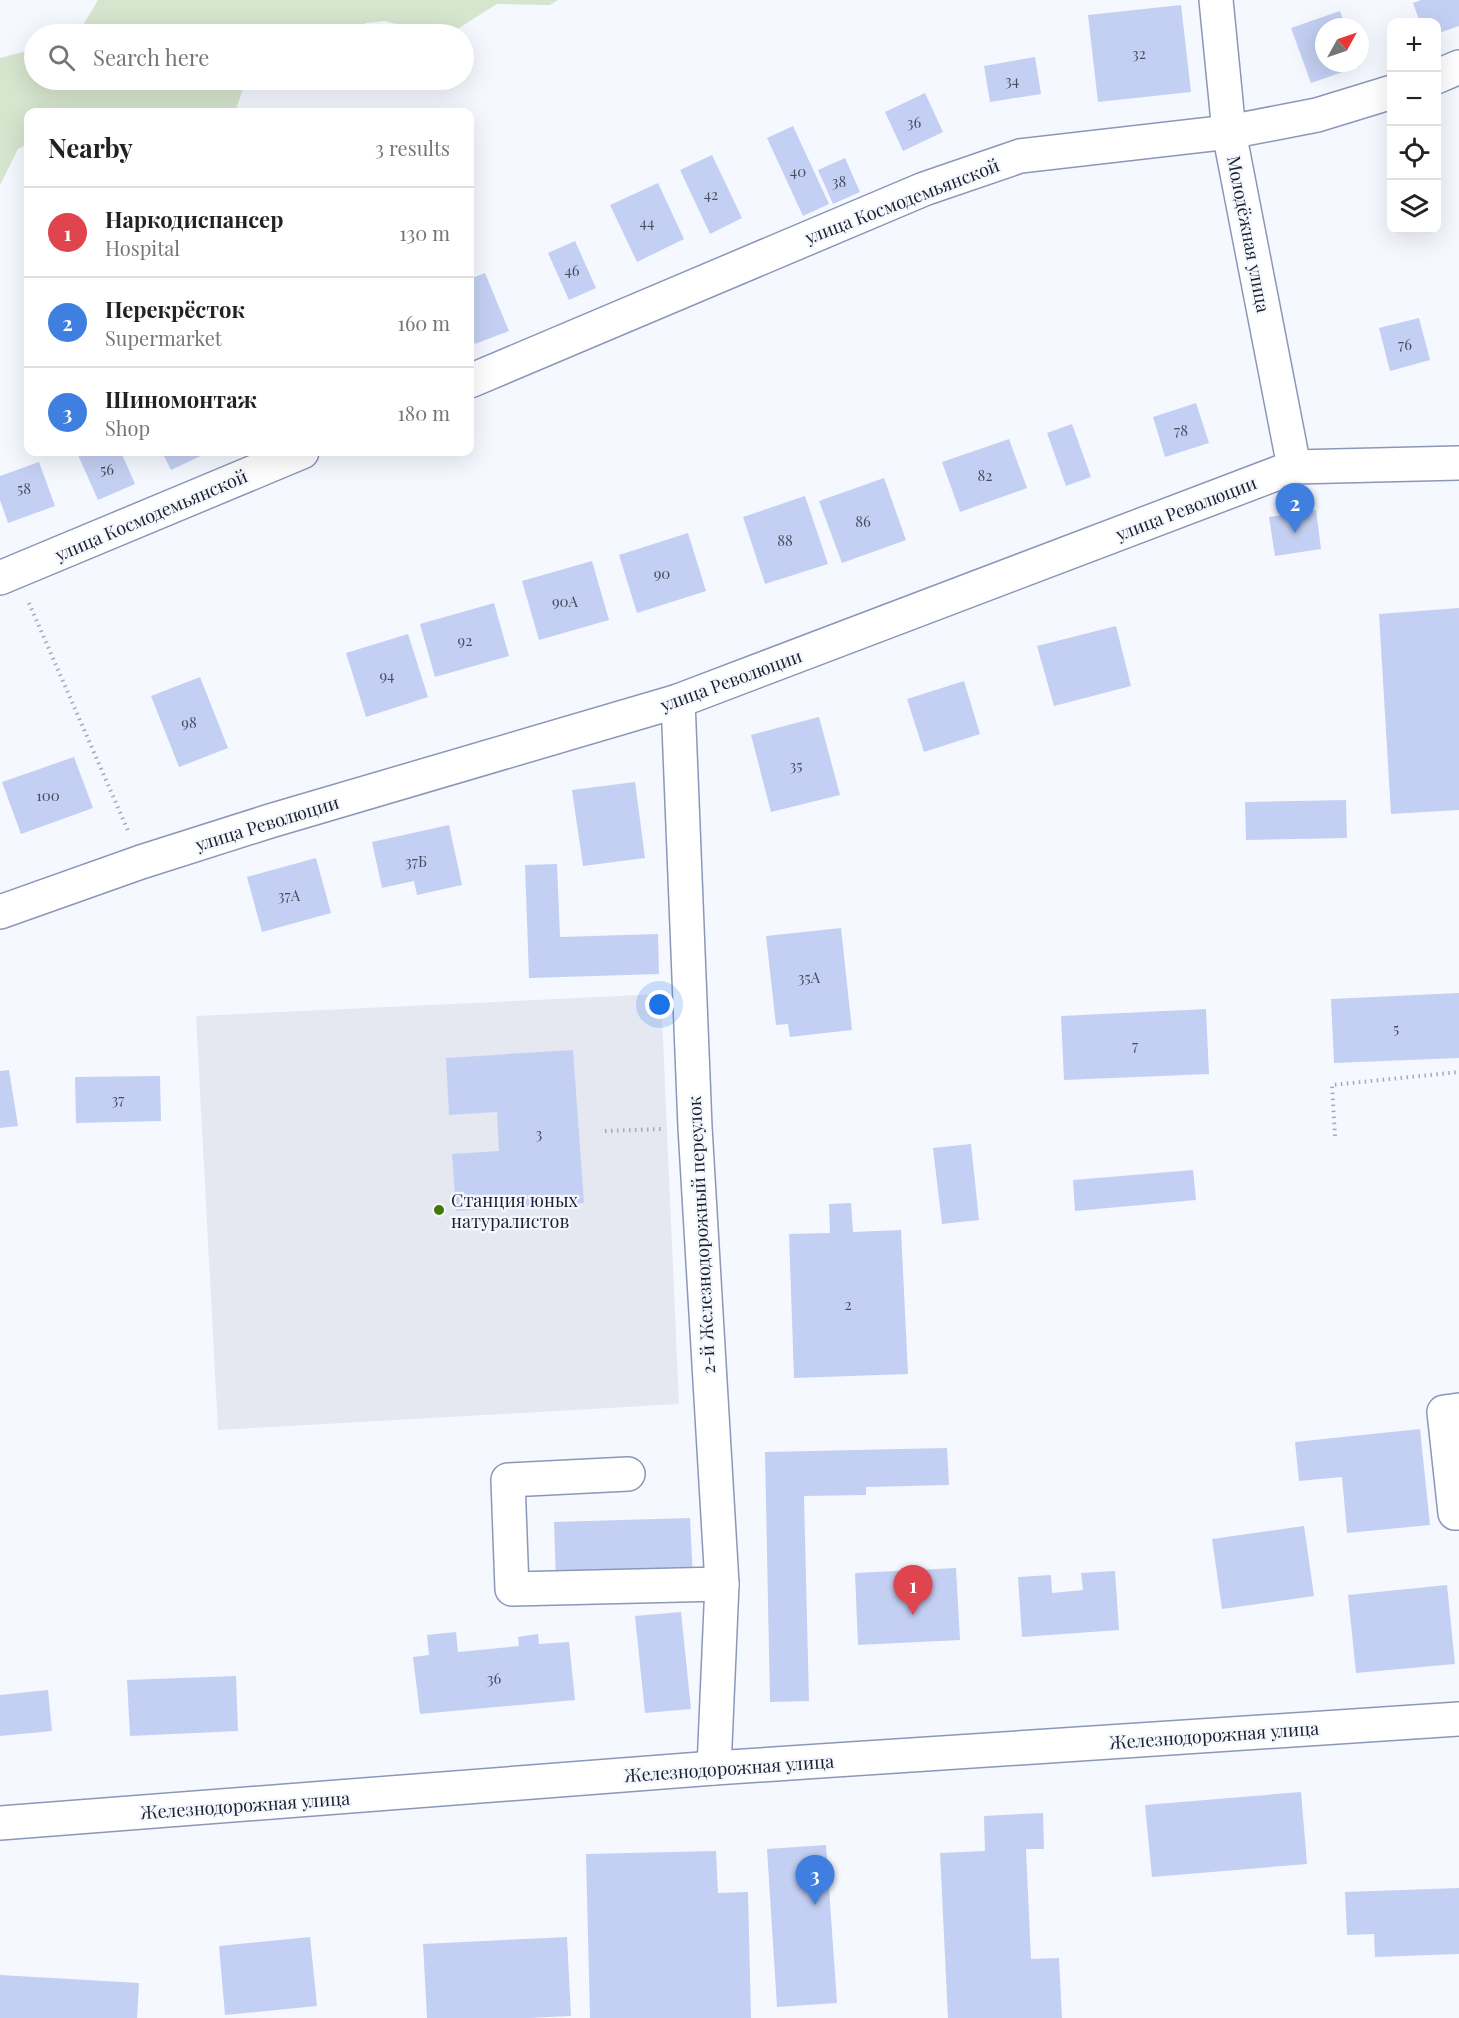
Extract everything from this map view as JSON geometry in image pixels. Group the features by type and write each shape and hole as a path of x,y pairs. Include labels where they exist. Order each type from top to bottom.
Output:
{"street":[{"name":"Молодёжная улица","path":"1216,0 1228,132 1294,467"},
{"path":"1441,75 1459,67"},
{"name":"улица Космодемьянской","path":"474,379 924,189 1020,156 1228,132 1317,115 1387,94"},
{"name":"улица Космодемьянской","path":"8,575 292,456"},
{"name":"улица Революции","path":"0,912 141,862 270,821 678,701 1294,467 1459,462"},
{"name":"2-й Железнодорожный переулок","path":"678,701 695,1127 722,1584 714,1768"},
{"path":"1459,1410 1444,1412 1455,1514 1459,1513"},
{"path":"628,1474 508,1480 512,1589 722,1584"},
{"name":"Железнодорожная улица","path":"0,1823 714,1768 1459,1719"}],"path":[{"path":"8,575 141,862"},
{"path":"1335,1136 1332,1085 1459,1072"},
{"path":"605,1131 695,1127"}],"shaded area":[{"name":"Станция юных натуралистов","path":"661,994 679,1404 218,1430 196,1016"}],"green space":[{"path":"98,0 558,0 550,5 497,4 465,24 396,24 385,21 364,24 84,24"},
{"path":"24,52 24,90 243,90 236,108 24,108 24,146 18,149 0,185 0,58"}],"building":[{"path":"1421,0 1459,0 1459,26 1441,32 1441,18 1419,18 1413,3"},
{"path":"1181,5 1191,92 1098,102 1088,15"},
{"path":"1340,11 1343,18 1320,18"},
{"path":"1315,20 1315,72 1343,72 1311,83 1291,28"},
{"path":"1035,57 1041,94 990,102 984,66"},
{"path":"925,93 943,132 903,151 885,112"},
{"path":"793,126 829,204 803,216 767,138"},
{"path":"712,155 742,218 710,234 680,170"},
{"path":"845,158 860,192 833,204 818,170"},
{"path":"658,183 684,239 637,262 610,205"},
{"path":"575,241 596,288 569,300 548,253"},
{"path":"485,273 509,331 475,344 474,341 474,277"},
{"path":"1419,318 1430,360 1390,371 1379,328"},
{"path":"1196,403 1209,443 1165,457 1153,417"},
{"path":"1072,424 1091,477 1066,486 1047,433"},
{"path":"1009,439 1027,488 960,512 942,462"},
{"path":"78,456 123,456 135,484 98,500"},
{"path":"164,456 201,456 171,470"},
{"path":"39,462 55,506 8,523 0,500 0,476"},
{"path":"884,478 906,540 842,563 819,501"},
{"path":"805,496 828,564 765,584 743,517"},
{"path":"1316,510 1321,549 1275,556 1269,517"},
{"path":"688,533 706,591 637,613 619,555"},
{"path":"592,561 609,620 539,640 522,581"},
{"path":"494,603 509,656 435,677 420,624"},
{"path":"1459,608 1459,810 1391,814 1379,614"},
{"path":"1116,626 1131,686 1054,706 1037,646"},
{"path":"408,634 428,697 366,717 346,653"},
{"path":"200,677 228,748 179,767 151,696"},
{"path":"964,681 980,734 924,752 907,699"},
{"path":"819,717 840,795 771,812 751,735"},
{"path":"74,757 93,808 21,834 2,782"},
{"path":"635,782 645,858 583,866 572,790"},
{"path":"1346,800 1347,838 1246,840 1245,802"},
{"path":"449,825 462,885 417,895 414,881 382,888 372,842"},
{"path":"316,858 331,913 262,932 247,877"},
{"path":"557,864 560,937 658,934 659,974 529,978 525,865"},
{"path":"841,928 852,1030 790,1037 788,1024 776,1025 766,936"},
{"path":"1459,993 1459,1058 1334,1063 1331,999"},
{"path":"1206,1009 1209,1074 1064,1080 1061,1016"},
{"path":"573,1050 584,1203 456,1211 452,1154 499,1151 497,1112 449,1115 446,1058"},
{"path":"9,1070 18,1126 0,1128 0,1071"},
{"path":"160,1076 161,1121 76,1123 75,1077"},
{"path":"971,1144 979,1220 942,1224 933,1148"},
{"path":"1193,1170 1196,1200 1075,1211 1073,1180"},
{"path":"851,1203 853,1232 901,1230 908,1374 794,1378 789,1234 830,1233 829,1204"},
{"path":"1420,1429 1430,1525 1347,1533 1342,1477 1299,1481 1295,1442"},
{"path":"947,1448 949,1485 866,1487 866,1495 804,1496 809,1701 770,1702 765,1452"},
{"path":"690,1518 693,1578 556,1583 554,1522"},
{"path":"1304,1526 1314,1596 1222,1609 1212,1539"},
{"path":"956,1568 960,1640 858,1645 855,1573"},
{"path":"1115,1571 1119,1630 1022,1637 1018,1577 1051,1575 1052,1593 1083,1590 1081,1573"},
{"path":"1447,1585 1455,1664 1356,1673 1348,1595"},
{"path":"681,1612 691,1709 645,1713 635,1616"},
{"path":"456,1632 458,1652 519,1646 518,1637 538,1634 539,1644 569,1642 575,1700 420,1714 413,1657 429,1655 427,1635"},
{"path":"236,1676 238,1731 130,1736 127,1680"},
{"path":"48,1690 52,1731 0,1736 0,1695"},
{"path":"1301,1792 1307,1864 1152,1877 1145,1805"},
{"path":"1043,1813 1044,1849 1026,1849 1031,1959 1059,1958 1062,2018 948,2018 940,1853 985,1851 984,1816"},
{"path":"826,1845 837,2003 777,2007 767,1849"},
{"path":"716,1851 718,1893 748,1892 751,2018 590,2018 586,1854"},
{"path":"1459,1888 1459,1954 1375,1957 1374,1934 1347,1935 1345,1892"},
{"path":"310,1937 317,2006 225,2015 219,1946"},
{"path":"567,1937 571,2016 427,2018 423,1944"},
{"path":"0,1975 139,1983 137,2018 0,2018"}],"place":[{"name":"Перекрёсток","path":"1295,533"},
{"name":"Станция юных натуралистов","path":"439,1210"},
{"name":"Наркодиспансер","path":"913,1615"},
{"name":"Шиномонтаж","path":"815,1905"}]}
